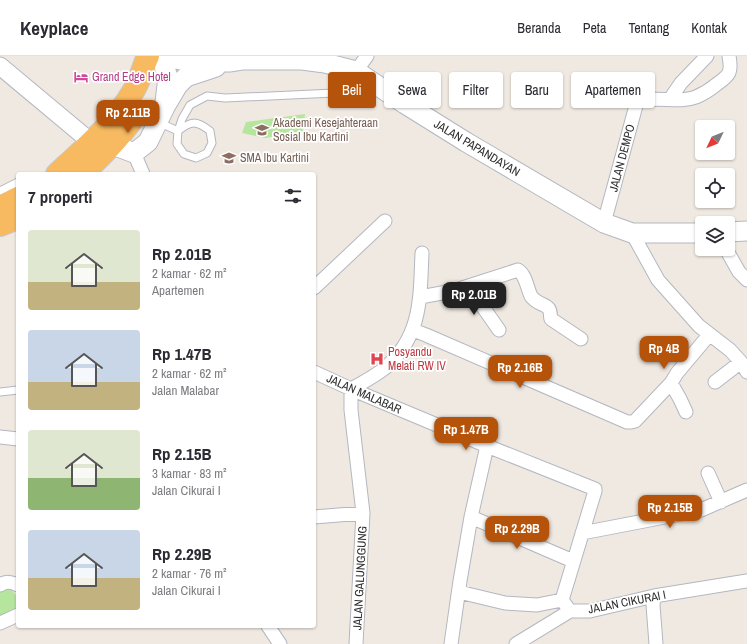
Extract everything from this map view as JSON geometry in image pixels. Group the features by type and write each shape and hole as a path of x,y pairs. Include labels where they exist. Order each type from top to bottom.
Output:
{"highway":[{"path":"59,172 104,130 123,107 134,88 155,61"},
{"path":"84,172 113,144 131,121 147,95 155,61"},
{"path":"0,207 16,199"},
{"path":"0,225 16,219"}],"main road":[{"name":"JALAN PAPANDAYAN","path":"155,61 229,62 242,60 302,60 332,65 361,64 405,104 466,142 604,223 632,233 695,233"},
{"path":"155,61 168,77 161,114"},
{"name":"JALAN PAPANDAYAN","path":"134,152 148,142 161,114 178,85 186,77 229,62"},
{"path":"113,144 134,152"},
{"path":"735,232 747,231"}],"street":[{"path":"670,99 681,83 707,56"},
{"name":"JALAN DEMPO","path":"604,223 636,103 655,98 683,100 695,97 710,90 729,74 731,68 730,56"},
{"path":"0,66 91,142"},
{"path":"134,152 142,172"},
{"path":"316,286 385,222"},
{"path":"632,233 658,280 699,326 730,350 744,367 715,382"},
{"path":"351,389 392,362 404,348 414,330 420,297 422,252"},
{"path":"730,256 739,272 747,280"},
{"path":"420,297 469,287 519,271 522,273 533,299 550,310 551,318 581,339"},
{"path":"469,287 499,330"},
{"path":"414,330 627,422 635,421 671,383 677,373 709,334"},
{"name":"JALAN MALABAR","path":"316,373 487,446 593,487 595,491 582,534"},
{"path":"671,383 686,412"},
{"name":"JALAN GALUNGGUNG","path":"351,389 351,410 363,513 356,644"},
{"path":"0,437 16,439"},
{"path":"451,644 471,517 487,446"},
{"path":"708,473 721,502"},
{"path":"570,612 562,600 582,534 701,510 747,490"},
{"name":"JALAN GALUNGGUNG","path":"316,517 363,513"},
{"path":"471,517 573,561"},
{"name":"JALAN CIKURAI I","path":"516,644 570,612 590,611 654,596 747,581"},
{"path":"0,585 11,582 16,584"},
{"path":"459,592 505,602 537,605 562,600"},
{"path":"654,596 653,605 656,644"},
{"path":"0,623 16,616"},
{"path":"269,628 280,644"}],"lane":[{"path":"178,131 188,124 200,123 210,131 212,143 207,153 196,158 184,154 177,144 178,131 182,119 190,105 207,96 225,98 328,92"},
{"path":"161,114 178,131"},
{"path":"0,191 16,183"},
{"path":"0,392 16,390"}],"green space":[{"path":"305,114 303,132 265,138 242,133 246,122"},
{"path":"8,585 16,595 16,610 0,617 0,590"}],"place":[{"name":"Grand Edge Hotel","path":"81,77"},
{"name":"Akademi Kesejahteraan Sosial Ibu Kartini","path":"262,130"},
{"name":"SMA Ibu Kartini","path":"229,158"},
{"name":"Posyandu Melati RW IV","path":"377,359"}]}
